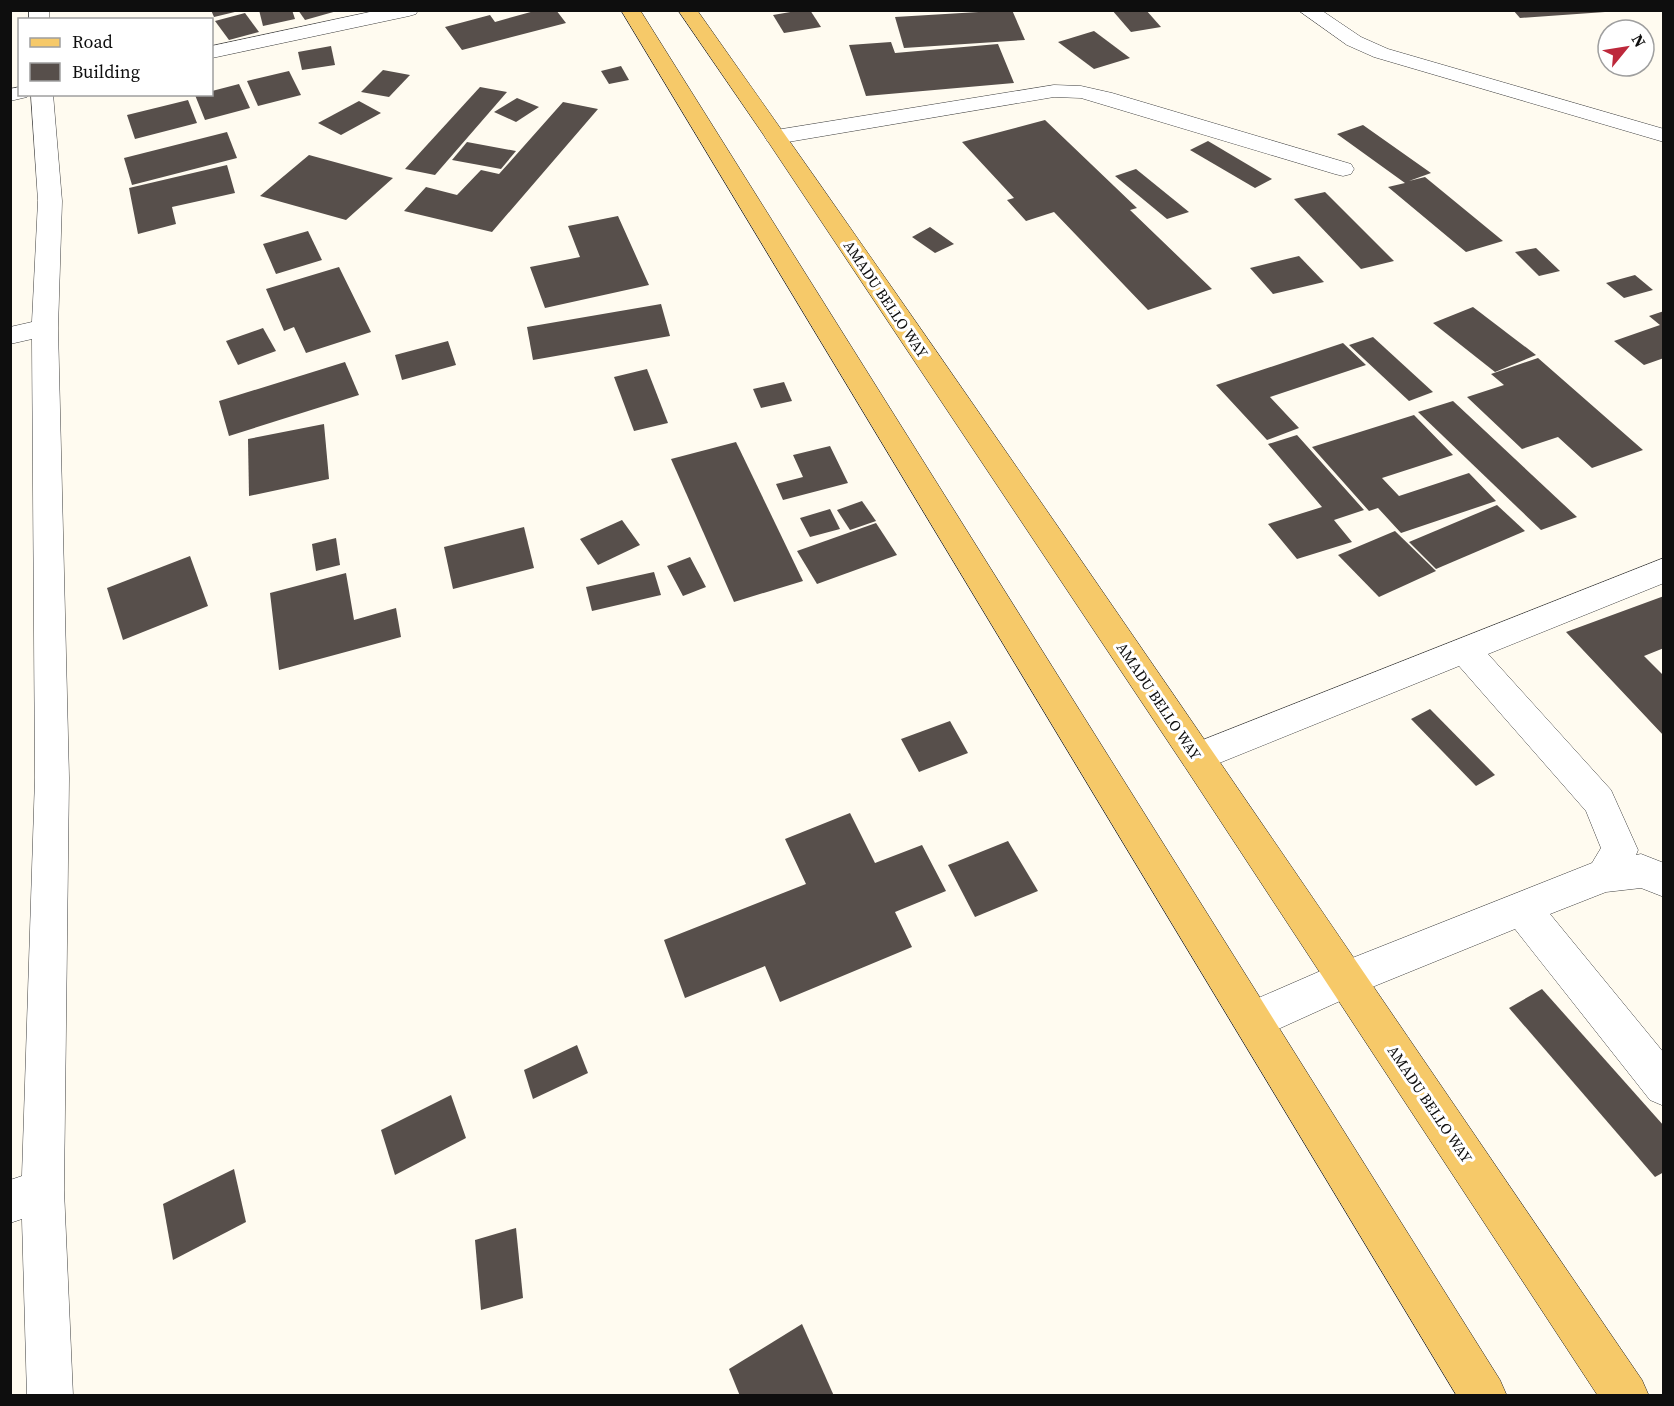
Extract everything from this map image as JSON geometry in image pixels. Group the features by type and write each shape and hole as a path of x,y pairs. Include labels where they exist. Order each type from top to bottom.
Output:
{"main road":[{"path":"630,10 1484,1395"},
{"name":"AMADU BELLO WAY","path":"687,10 776,137 1197,757 1626,1395"}],"street":[{"path":"213,52 408,10"},
{"path":"1307,10 1354,41 1381,53 1664,136"},
{"path":"776,137 1054,91 1082,92 1343,169"},
{"path":"42,96 50,201 45,328 52,778 27,1196 50,1395"},
{"path":"10,336 45,328"},
{"path":"1197,757 1664,570"},
{"path":"1464,650 1599,801 1620,850 1605,875"},
{"path":"1254,1020 1346,979 1605,875 1641,871 1664,880"},
{"path":"1522,908 1664,1086"}],"building":[{"path":"211,10 239,10 239,11 214,17"},
{"path":"259,10 292,10 295,19 263,26"},
{"path":"298,10 337,10 337,11 305,20"},
{"path":"538,10 556,10 566,23 462,50 445,27 490,15 495,22"},
{"path":"810,10 821,27 784,33 773,15"},
{"path":"1012,10 1025,40 904,48 895,17"},
{"path":"1112,10 1146,10 1161,27 1131,32"},
{"path":"1513,10 1605,10 1605,12 1520,18"},
{"path":"245,13 259,32 229,40 215,21"},
{"path":"1094,31 1130,58 1094,69 1058,42"},
{"path":"891,42 895,53 998,44 1014,83 866,96 849,45"},
{"path":"331,46 335,65 302,70 298,52"},
{"path":"621,66 629,80 609,84 601,71"},
{"path":"383,70 410,75 389,97 361,92"},
{"path":"289,71 301,95 258,106 247,81"},
{"path":"239,84 250,108 205,120 195,96 213,96 213,91"},
{"path":"480,87 507,92 435,175 405,169"},
{"path":"517,98 539,107 516,122 494,112"},
{"path":"188,100 197,123 135,139 127,115"},
{"path":"359,101 381,113 341,135 318,123"},
{"path":"563,102 598,109 492,232 404,211 426,187 457,195 481,170 499,174"},
{"path":"1045,120 1137,208 1130,210 1212,289 1148,310 1054,212 1026,221 1007,200 1014,198 962,142"},
{"path":"1363,125 1431,173 1409,181 1425,177 1503,241 1466,252 1388,187 1405,183 1337,134"},
{"path":"227,132 237,158 132,185 124,158"},
{"path":"1208,141 1272,179 1255,188 1190,150"},
{"path":"467,142 516,151 501,169 452,160"},
{"path":"309,155 393,178 346,220 260,196"},
{"path":"227,165 235,193 172,207 176,224 138,234 129,188"},
{"path":"1136,169 1189,212 1167,219 1115,176"},
{"path":"1325,192 1394,261 1361,269 1294,199"},
{"path":"618,216 649,285 545,308 530,267 580,257 568,226"},
{"path":"930,227 954,244 935,253 912,237"},
{"path":"308,231 322,260 276,274 263,244"},
{"path":"1536,248 1560,271 1539,276 1515,252"},
{"path":"1299,256 1324,282 1273,294 1250,268"},
{"path":"339,267 371,332 306,353 294,327 284,331 266,289"},
{"path":"1635,275 1653,290 1624,298 1606,283"},
{"path":"661,304 670,336 533,360 527,327"},
{"path":"1473,307 1536,355 1495,372 1433,323"},
{"path":"1664,311 1664,358 1644,365 1614,341 1660,325 1649,316"},
{"path":"263,328 276,351 238,365 226,341"},
{"path":"1373,337 1433,392 1409,401 1349,345"},
{"path":"448,341 456,365 402,380 395,355"},
{"path":"1343,343 1366,365 1270,397 1299,428 1267,440 1216,385"},
{"path":"1538,358 1643,450 1592,468 1558,437 1522,449 1467,397 1504,385 1491,374"},
{"path":"345,362 359,395 229,436 219,401"},
{"path":"647,369 668,423 634,431 614,377"},
{"path":"784,382 792,401 761,408 753,389"},
{"path":"1453,401 1577,517 1541,530 1418,412"},
{"path":"1414,415 1453,455 1382,478 1399,496 1469,473 1496,501 1401,533 1378,508 1369,511 1312,447"},
{"path":"324,424 329,479 249,496 248,439"},
{"path":"1297,435 1364,510 1334,520 1352,542 1297,559 1268,524 1322,507 1268,444"},
{"path":"736,442 803,581 734,602 671,459"},
{"path":"830,446 848,483 783,500 776,484 803,477 793,455"},
{"path":"862,501 876,521 850,530 837,510"},
{"path":"1497,505 1525,531 1436,569 1409,542"},
{"path":"830,509 840,529 810,537 800,518"},
{"path":"622,520 640,545 598,565 580,539"},
{"path":"876,523 897,555 817,584 797,551"},
{"path":"524,527 534,568 453,589 444,547"},
{"path":"1395,531 1436,571 1379,597 1338,555"},
{"path":"336,538 340,565 316,571 312,544"},
{"path":"190,556 208,606 123,640 107,588"},
{"path":"690,557 706,587 683,596 667,566"},
{"path":"654,572 661,595 592,611 586,587"},
{"path":"346,573 354,620 396,608 401,637 279,670 270,593"},
{"path":"1664,596 1664,648 1644,656 1664,676 1664,736 1566,632"},
{"path":"1430,709 1495,775 1476,786 1411,719"},
{"path":"950,721 968,753 919,772 901,739"},
{"path":"850,813 875,863 922,845 946,891 895,912 912,947 780,1002 765,966 685,998 664,940 806,884 785,839"},
{"path":"1008,841 1038,891 975,917 948,865"},
{"path":"1542,989 1664,1126 1664,1172 1655,1177 1509,1008"},
{"path":"577,1045 588,1073 533,1099 524,1070"},
{"path":"451,1095 466,1138 395,1175 381,1130"},
{"path":"234,1169 246,1222 173,1260 163,1204"},
{"path":"516,1228 523,1298 481,1310 475,1240"},
{"path":"802,1324 834,1396 740,1396 729,1369"}]}
